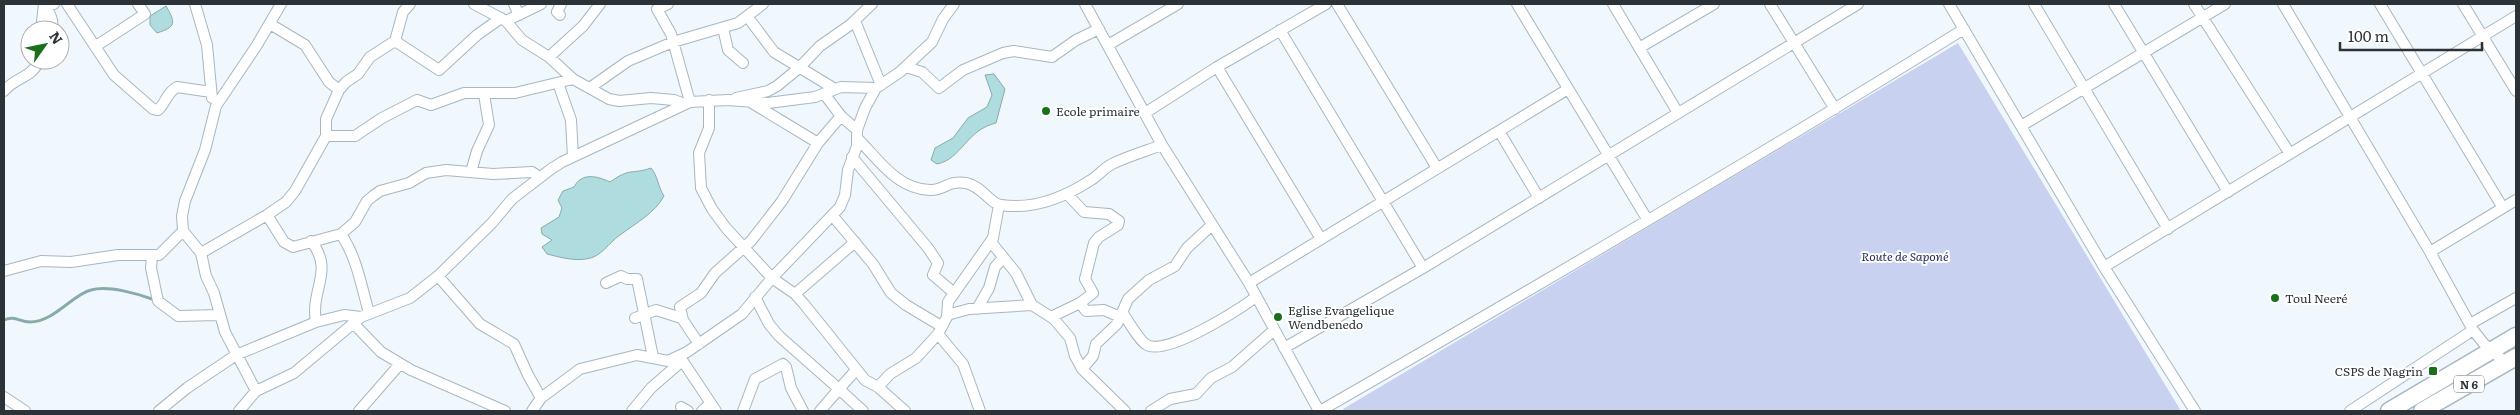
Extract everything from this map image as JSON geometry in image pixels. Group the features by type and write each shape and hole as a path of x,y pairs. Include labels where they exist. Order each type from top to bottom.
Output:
{"main road":[{"name":"N 6","path":"2389,411 2516,336"},
{"name":"N 6","path":"2422,411 2513,361"}],"street":[{"path":"43,20 47,4"},
{"path":"47,4 52,20"},
{"path":"67,4 114,75 153,109 158,110 169,92 177,87 211,92"},
{"path":"96,46 145,14 138,4"},
{"path":"195,4 207,45 211,92 216,106"},
{"path":"256,392 236,354 219,315 214,293 206,276 201,253 183,231 182,216 185,201 205,150 216,106 270,24 280,4"},
{"path":"201,253 286,202 295,191 326,136 326,119 339,90 346,82 358,74 370,57 395,41 403,12 410,4"},
{"path":"474,4 504,20 519,38 549,57 573,79 591,87 610,99 619,101 651,98 677,100 687,103"},
{"path":"514,4 519,15"},
{"path":"395,41 439,70 477,35 504,20 541,4"},
{"path":"560,16 557,12 561,4"},
{"path":"549,57 583,26 595,8 600,4"},
{"path":"668,4 655,6 666,23 673,42 687,103"},
{"path":"728,100 768,91 799,68 820,46 855,21 862,8 872,4"},
{"path":"632,411 651,388 698,344 722,326 738,318 772,278 832,215 845,195 848,170 865,108 879,86 906,67 932,42 943,19 954,4"},
{"path":"1085,4 1162,144 1249,283 1319,411 1409,362 1835,109 1964,29"},
{"path":"1108,45 1178,4"},
{"path":"1145,114 1217,67 1326,4"},
{"path":"1338,4 1436,168"},
{"path":"1517,4 1647,219"},
{"path":"1613,4 1678,113"},
{"path":"1639,48 1714,4"},
{"path":"1770,4 1835,109"},
{"path":"1284,348 1423,268 1858,4"},
{"path":"1950,4 2104,267 2195,411"},
{"path":"2034,4 2168,229"},
{"path":"2114,4 2228,192"},
{"path":"2194,4 2290,154"},
{"path":"2021,126 2225,4"},
{"path":"2283,4 2348,117 2430,252 2472,327 2491,351 2513,361"},
{"path":"2380,4 2503,208"},
{"path":"2463,4 2516,91"},
{"path":"591,87 628,61 673,42 738,23 760,5"},
{"path":"748,16 770,48 835,89"},
{"path":"2104,267 2421,72 2516,16"},
{"path":"855,21 879,86"},
{"path":"270,24 305,45 329,82 339,90"},
{"path":"723,28 728,50 743,62"},
{"path":"906,67 924,74 939,88 963,70 1003,53 1014,51 1052,57 1076,40 1099,29"},
{"path":"1280,30 1423,268"},
{"path":"1217,67 1321,239"},
{"path":"4,91 16,79 25,77 34,70"},
{"path":"326,136 355,136 382,118 417,100 431,106 464,93 515,93 573,79"},
{"path":"558,83 571,120 573,157"},
{"path":"239,411 256,392 294,373 361,318 405,301 438,276 492,223 512,200 539,177 573,157 687,103 709,100 751,103 793,101 825,94 847,86 879,86"},
{"path":"1249,283 1568,89"},
{"path":"471,172 477,151 489,125 484,94"},
{"path":"825,94 841,116 890,173 910,186 932,190 950,183 968,184 980,189 998,205 1035,204 1068,194 1113,164 1162,144"},
{"path":"709,100 709,128 699,153 699,181 706,199 718,217 772,278 795,294 865,380 878,387 905,411"},
{"path":"751,103 818,143"},
{"path":"698,344 682,315 680,307 701,292 715,273 746,247 782,201 818,143 841,116"},
{"path":"1499,131 1539,198"},
{"path":"852,157 928,248 938,263 933,275 954,293"},
{"path":"267,215 284,242 290,247 341,234 355,222 366,201 380,191 410,183 426,173 436,170 493,174 532,172 539,177"},
{"path":"1051,317 1080,304 1093,293 1085,279 1093,245 1099,237 1120,223 1110,214 1084,212 1068,194"},
{"path":"2430,252 2516,200"},
{"path":"878,387 890,374 916,358 939,330 948,315 947,304 991,242 998,205"},
{"path":"832,215 874,264 889,290 899,300 939,330 963,364 980,411"},
{"path":"1082,369 1093,356 1096,344 1115,327 1123,306 1135,292 1149,280 1176,266 1187,248 1212,224"},
{"path":"4,271 41,261 71,262 118,255 159,255 183,231"},
{"path":"341,234 349,245 358,267 361,318 381,352 400,364 505,411"},
{"path":"311,241 319,251 322,261 321,276 314,305 316,322"},
{"path":"795,294 854,242"},
{"path":"991,242 1016,273 1032,305 1051,317 1070,338 1075,356 1082,369 1125,411"},
{"path":"152,256 151,268 158,301 178,316 219,315"},
{"path":"977,309 989,288 995,268 1003,258"},
{"path":"438,276 480,324 514,344 541,398"},
{"path":"606,283 621,276 627,279 637,279 640,316 653,357"},
{"path":"755,297 769,324 780,336 863,411"},
{"path":"1080,304 1086,311 1104,310 1121,314 1142,342 1150,347 1157,348 1182,339 1256,297"},
{"path":"2350,411 2516,298"},
{"path":"948,315 977,309 1032,305"},
{"path":"640,316 656,310 678,317 682,315"},
{"path":"159,411 187,388 236,354 316,322 337,316 361,318"},
{"path":"1151,411 1168,400 1196,394 1211,378 1232,367 1274,330"},
{"path":"532,411 541,398 580,369 630,356 653,357 668,361 681,359"},
{"path":"681,359 713,408 702,411"},
{"path":"358,411 400,364"},
{"path":"743,411 755,379 783,364 786,367 793,394 803,411"},
{"path":"820,411 856,370"},
{"path":"4,396 24,411"}],"green space":[{"name":"Route de Saponé","path":"1958,43 2181,411 1345,411 1343,409"}],"shaded area":[{"path":"166,6 173,20 172,24 168,29 157,33 150,25 150,16"},
{"path":"994,74 1005,89 996,123 978,132 959,151 945,161 937,164 931,160 935,148 953,138 968,118 987,107 992,95 985,75"},
{"path":"651,168 664,196 656,208 616,238 601,253 592,258 571,259 547,254 542,247 552,240 542,234 541,228 559,217 562,208 558,200 563,191 574,187 577,182 585,177 600,178 610,182 627,173"}],"waterway":[{"path":"4,320 14,318 26,322 39,321 47,318 84,293 98,289 123,291 155,300"}],"place":[{"name":"Ecole primaire","path":"1046,111"},
{"name":"Toul Neeré","path":"2275,298"},
{"name":"Eglise Evangelique Wendbenedo","path":"1278,317"},
{"name":"CSPS de Nagrin","path":"2433,371"}]}
